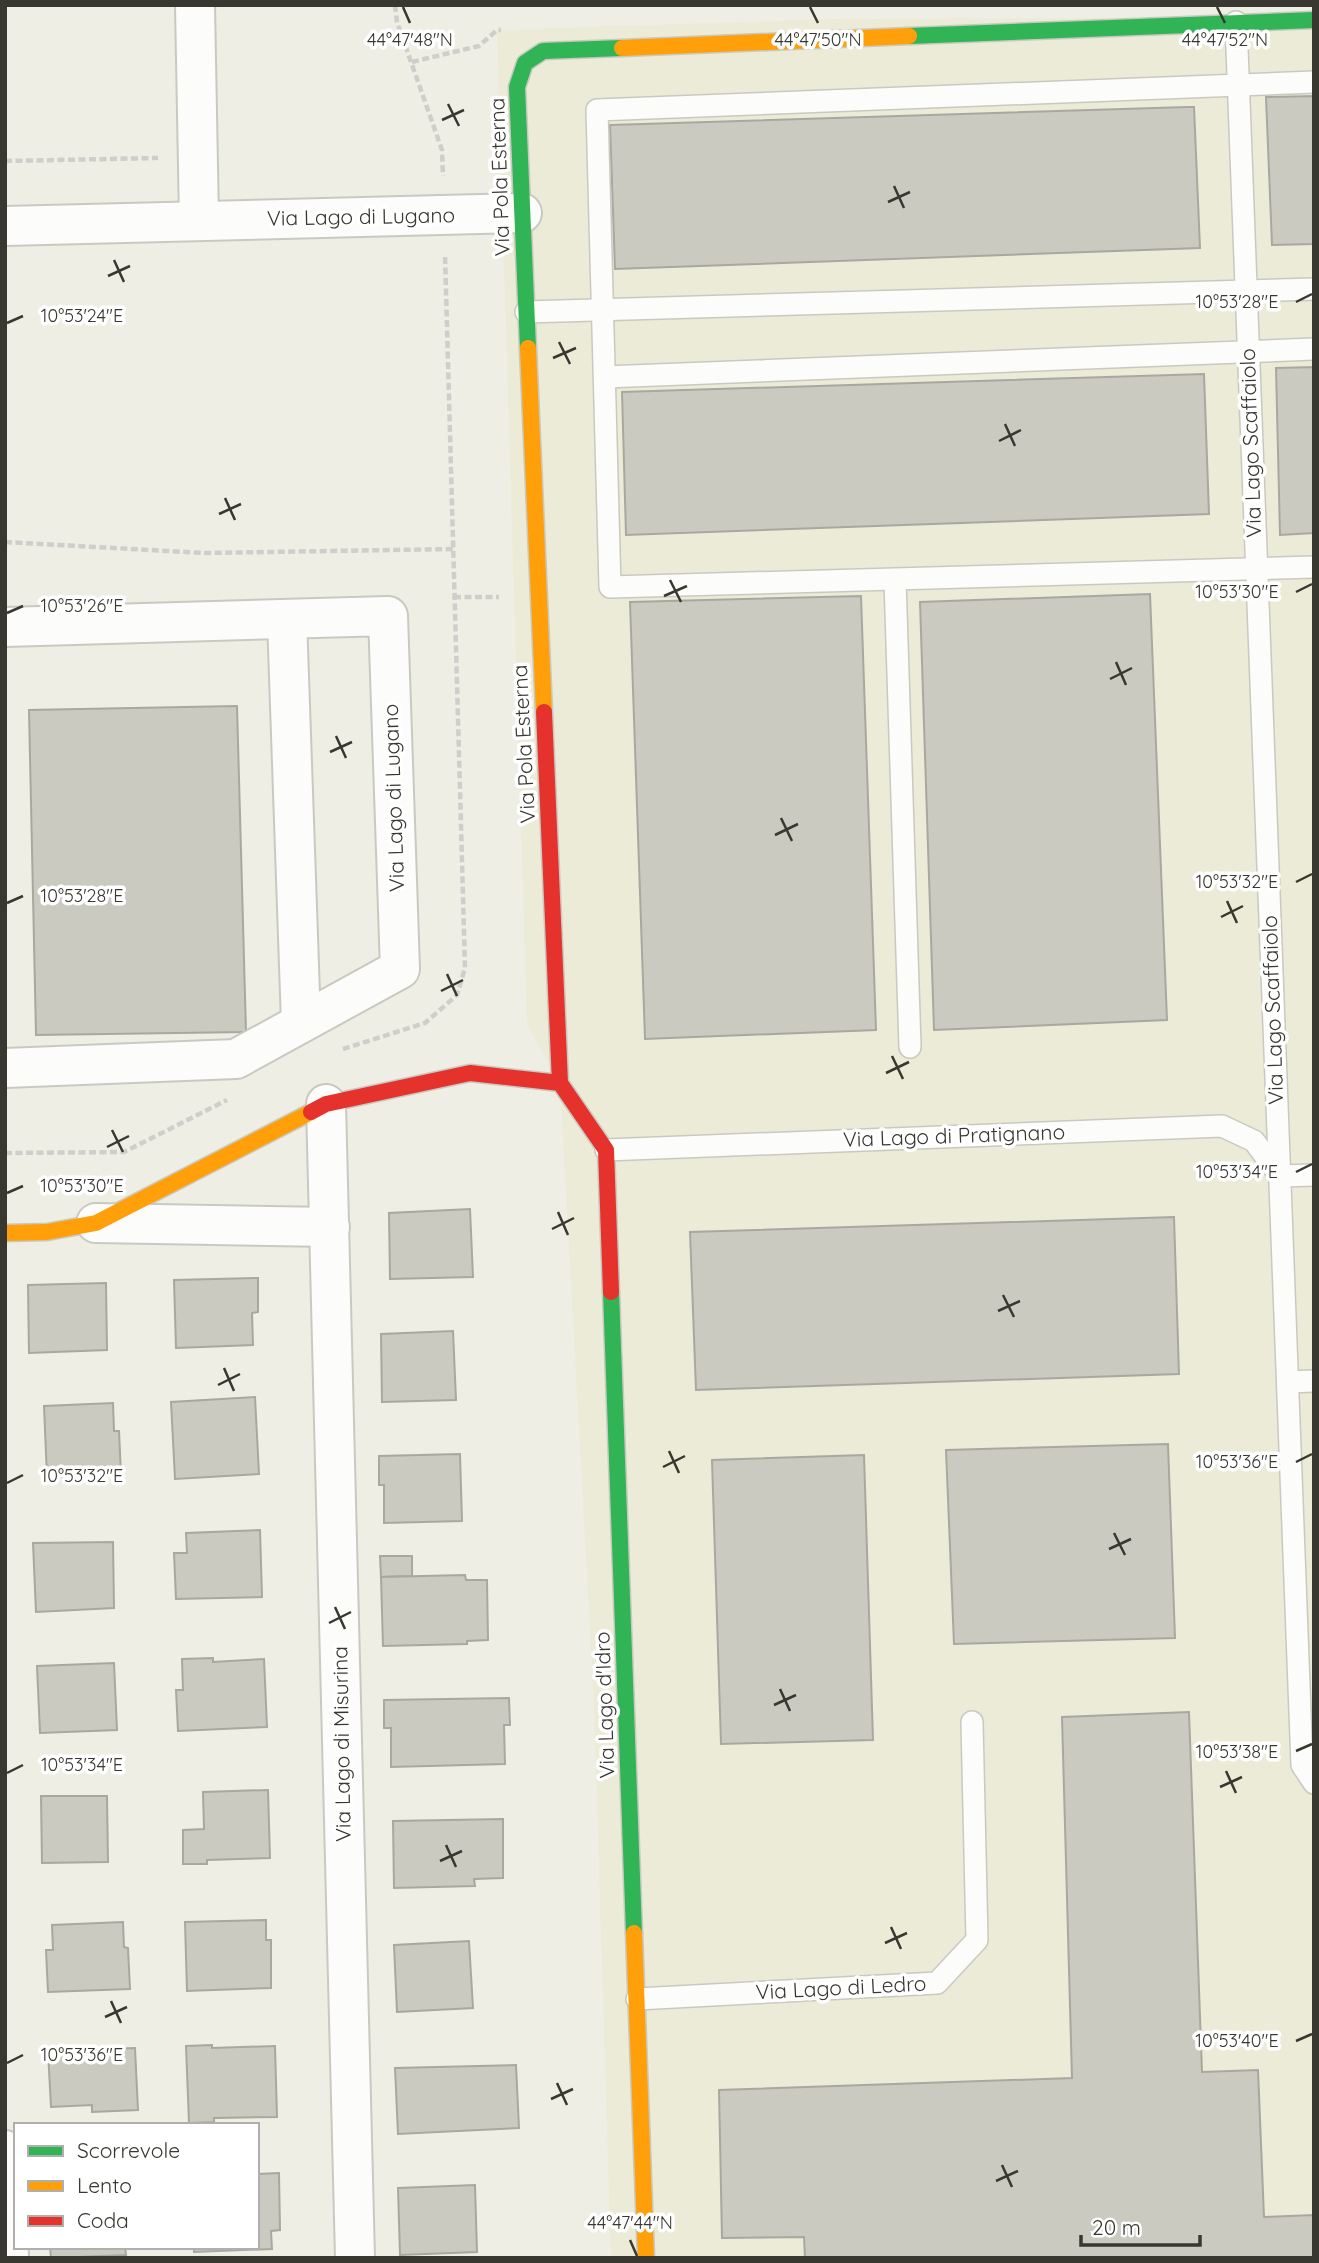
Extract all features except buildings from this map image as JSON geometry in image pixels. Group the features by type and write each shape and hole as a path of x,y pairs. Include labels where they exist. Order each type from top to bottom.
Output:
{"street":[{"path":"195,5 199,221"},
{"name":"Via Pola Esterna","path":"560,1083 517,87 525,64 543,51 1050,17 1236,22 1314,20"},
{"name":"Via Lago di Lugano","path":"5,226 522,213"},
{"name":"Via Lago di Lugano","path":"5,627 388,616 400,969 236,1059 5,1068"},
{"path":"287,619 301,1023"},
{"path":"96,1223 326,1104 470,1073 560,1083 606,1150"},
{"name":"Via Lago di Misurina","path":"326,1104 355,2258"},
{"name":"Via Lago d'Idro","path":"606,1150 646,2258"},
{"path":"5,1233 47,1232 96,1223 330,1227"},
{"path":"5,2150 9,2258"}],"lane":[{"name":"Via Lago Scaffaiolo","path":"1236,22 1289,1382 1301,1765 1314,1783"},
{"path":"1314,82 597,110 610,587 1314,567"},
{"path":"526,312 1314,289"},
{"path":"605,377 1314,349"},
{"path":"895,580 910,1047"},
{"name":"Via Lago di Pratignano","path":"606,1150 1222,1126 1254,1141 1280,1176"},
{"path":"1280,1176 1314,1175"},
{"path":"1289,1382 1314,1381"},
{"name":"Via Lago di Ledro","path":"637,1999 937,1983 977,1940 972,1722"}],"path":[{"path":"5,542 204,553 454,549"}],"shaded area":[{"path":"1314,18 1314,2258 611,2258 594,1704 560,1083 527,1025 497,30 829,19"}],"traffic: fast":[{"path":"909,36 1314,20"},
{"path":"528,348 517,87 525,63 543,51 622,48"},
{"path":"611,1292 634,1933"}],"traffic: slow":[{"path":"622,48 909,36"},
{"path":"528,348 544,712"},
{"path":"5,1233 47,1232 96,1223 311,1112"},
{"path":"634,1933 646,2258"}],"traffic: jam":[{"path":"544,712 560,1083"},
{"path":"311,1112 326,1104 470,1073 560,1083 606,1150 611,1292"}]}
